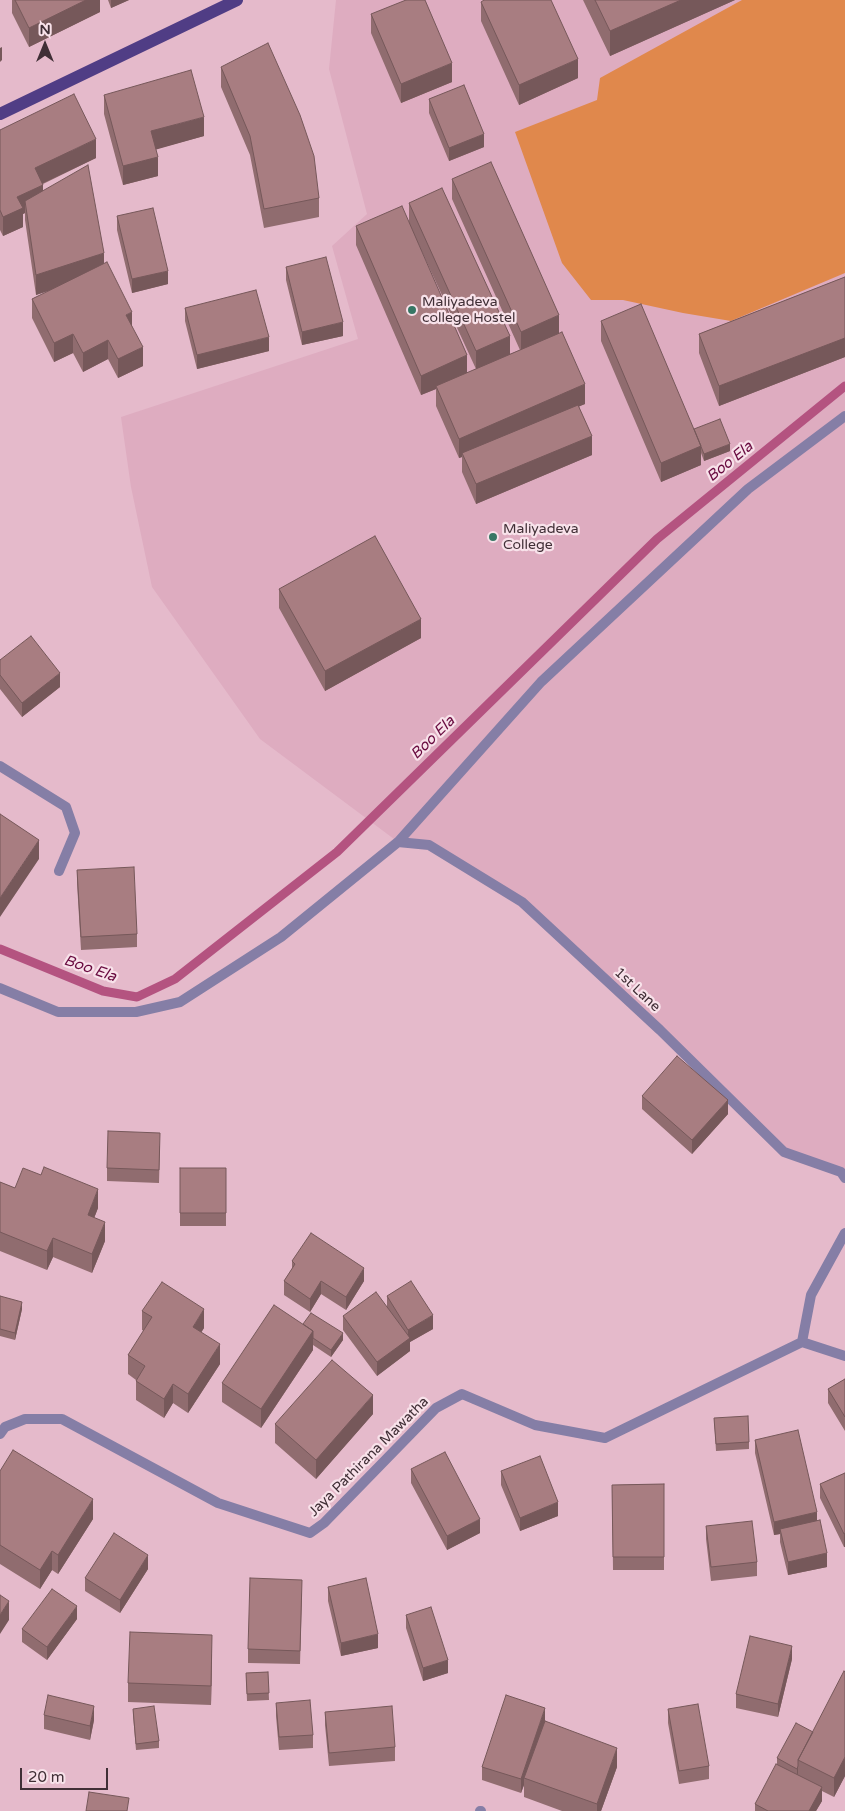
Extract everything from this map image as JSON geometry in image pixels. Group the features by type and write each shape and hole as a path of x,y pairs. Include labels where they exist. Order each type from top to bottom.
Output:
{"main road":[{"path":"0,114 237,0"}],"street":[{"path":"0,988 58,1012 136,1012 180,1002 281,937 398,842 540,682 748,489 845,416"},
{"path":"0,766 66,807 75,833 59,872"},
{"name":"1st Lane","path":"398,842 429,845 522,902 660,1030 784,1152 841,1172 845,1178"},
{"path":"845,1233 811,1295 802,1342 845,1356"},
{"name":"Jaya Pathirana Mawatha","path":"0,1434 5,1428 25,1419 62,1419 218,1503 310,1533 324,1524 436,1408 462,1394 535,1425 605,1438 802,1342"}],"shaded area":[{"name":"Maliyadeva College","path":"336,0 845,0 845,1173 784,1152 522,902 429,845 398,842 260,739 152,587 131,487 121,417 358,339 332,246 367,214 329,69"},
{"path":"742,0 845,0 845,273 731,321 623,300 591,300 562,263 515,132 597,100 600,78"}],"building":[{"path":"15,0 86,0 29,28"},
{"path":"406,0 425,0 452,63 401,84 371,14"},
{"path":"484,0 551,0 578,59 519,85 481,2"},
{"path":"595,0 681,0 610,31"},
{"path":"268,43 300,115 314,156 319,198 264,209 250,136 221,67"},
{"path":"191,70 204,117 151,131 158,157 123,166 104,95"},
{"path":"464,85 484,134 449,148 429,99"},
{"path":"74,94 96,139 35,168 43,185 17,197 23,208 3,217 0,210 0,130"},
{"name":"Maliyadeva college Hostel","path":"491,162 559,315 521,332 452,179"},
{"path":"88,165 104,253 36,275 25,201"},
{"name":"Maliyadeva college Hostel","path":"442,188 510,336 476,351 409,203"},
{"name":"Maliyadeva college Hostel","path":"402,206 467,355 421,376 356,226"},
{"path":"153,208 168,271 132,279 117,216"},
{"path":"326,257 343,322 302,332 286,267"},
{"path":"107,262 132,312 126,315 143,347 118,359 108,340 83,353 73,334 54,343 32,299"},
{"path":"845,277 845,338 719,386 699,334"},
{"path":"256,290 269,337 197,355 185,308"},
{"path":"641,304 701,446 661,463 601,321"},
{"path":"562,332 585,384 459,439 436,386"},
{"path":"578,405 592,436 476,484 462,453"},
{"path":"720,419 730,444 704,454 694,429"},
{"path":"375,536 421,619 325,671 279,589"},
{"path":"31,636 60,673 22,703 0,675 0,660"},
{"path":"0,814 39,840 0,898"},
{"path":"134,867 137,934 81,937 77,870"},
{"path":"677,1056 728,1100 692,1140 642,1096"},
{"path":"108,1131 160,1133 159,1170 107,1168"},
{"path":"44,1167 98,1189 88,1215 105,1222 92,1254 53,1238 47,1251 0,1232 0,1182 15,1188 23,1168 41,1175"},
{"path":"180,1168 226,1168 226,1213 180,1213"},
{"path":"311,1233 364,1268 346,1297 321,1281 310,1299 284,1281 295,1264 292,1261"},
{"path":"411,1281 433,1315 408,1330 387,1296"},
{"path":"162,1282 204,1309 193,1327 220,1344 188,1394 173,1384 164,1399 136,1381 145,1366 128,1355 152,1317 142,1311"},
{"path":"376,1292 410,1338 377,1362 343,1316"},
{"path":"0,1296 22,1302 15,1333 0,1329"},
{"path":"274,1305 313,1331 261,1409 222,1383"},
{"path":"311,1313 343,1333 331,1350 313,1338 313,1331 303,1324"},
{"path":"332,1360 373,1395 316,1460 275,1424"},
{"path":"845,1379 845,1417 828,1389"},
{"path":"748,1416 749,1442 716,1444 714,1418"},
{"path":"798,1430 817,1512 774,1522 755,1440"},
{"path":"13,1450 93,1499 58,1555 52,1551 40,1570 0,1545 0,1471"},
{"path":"445,1452 480,1519 447,1536 411,1469"},
{"path":"540,1456 558,1502 520,1518 501,1471"},
{"path":"845,1473 845,1533 844,1534 820,1484"},
{"path":"664,1484 664,1557 613,1557 612,1485"},
{"path":"820,1520 827,1553 788,1562 780,1529"},
{"path":"752,1521 757,1562 711,1567 706,1526"},
{"path":"114,1533 148,1555 120,1600 85,1578"},
{"path":"250,1578 302,1580 300,1651 248,1649"},
{"path":"366,1578 378,1634 341,1643 328,1587"},
{"path":"52,1589 77,1606 47,1647 22,1629"},
{"path":"0,1595 9,1601 0,1615"},
{"path":"431,1607 448,1660 423,1668 406,1615"},
{"path":"130,1632 212,1635 211,1686 128,1683"},
{"path":"750,1636 792,1646 778,1704 736,1694"},
{"path":"844,1671 845,1757 834,1778 798,1760"},
{"path":"268,1672 269,1693 247,1694 246,1673"},
{"path":"48,1695 94,1706 90,1726 44,1715"},
{"path":"506,1695 545,1708 521,1779 482,1767"},
{"path":"310,1700 313,1735 279,1737 276,1703"},
{"path":"698,1704 709,1766 679,1771 668,1709"},
{"path":"154,1706 159,1741 136,1744 133,1709"},
{"path":"392,1706 395,1747 329,1753 325,1712"},
{"path":"545,1721 617,1748 597,1804 524,1778"},
{"path":"796,1723 813,1732 798,1760 797,1769 777,1758"},
{"path":"776,1764 822,1787 809,1811 768,1811 755,1804"},
{"path":"89,1792 129,1798 127,1811 86,1811"}],"waterway":[{"name":"Boo Ela","path":"0,949 103,991 137,997 175,979 337,852 657,539 845,386"}],"place":[{"name":"Maliyadeva college Hostel","path":"412,310"},
{"name":"Maliyadeva College","path":"493,537"}]}
